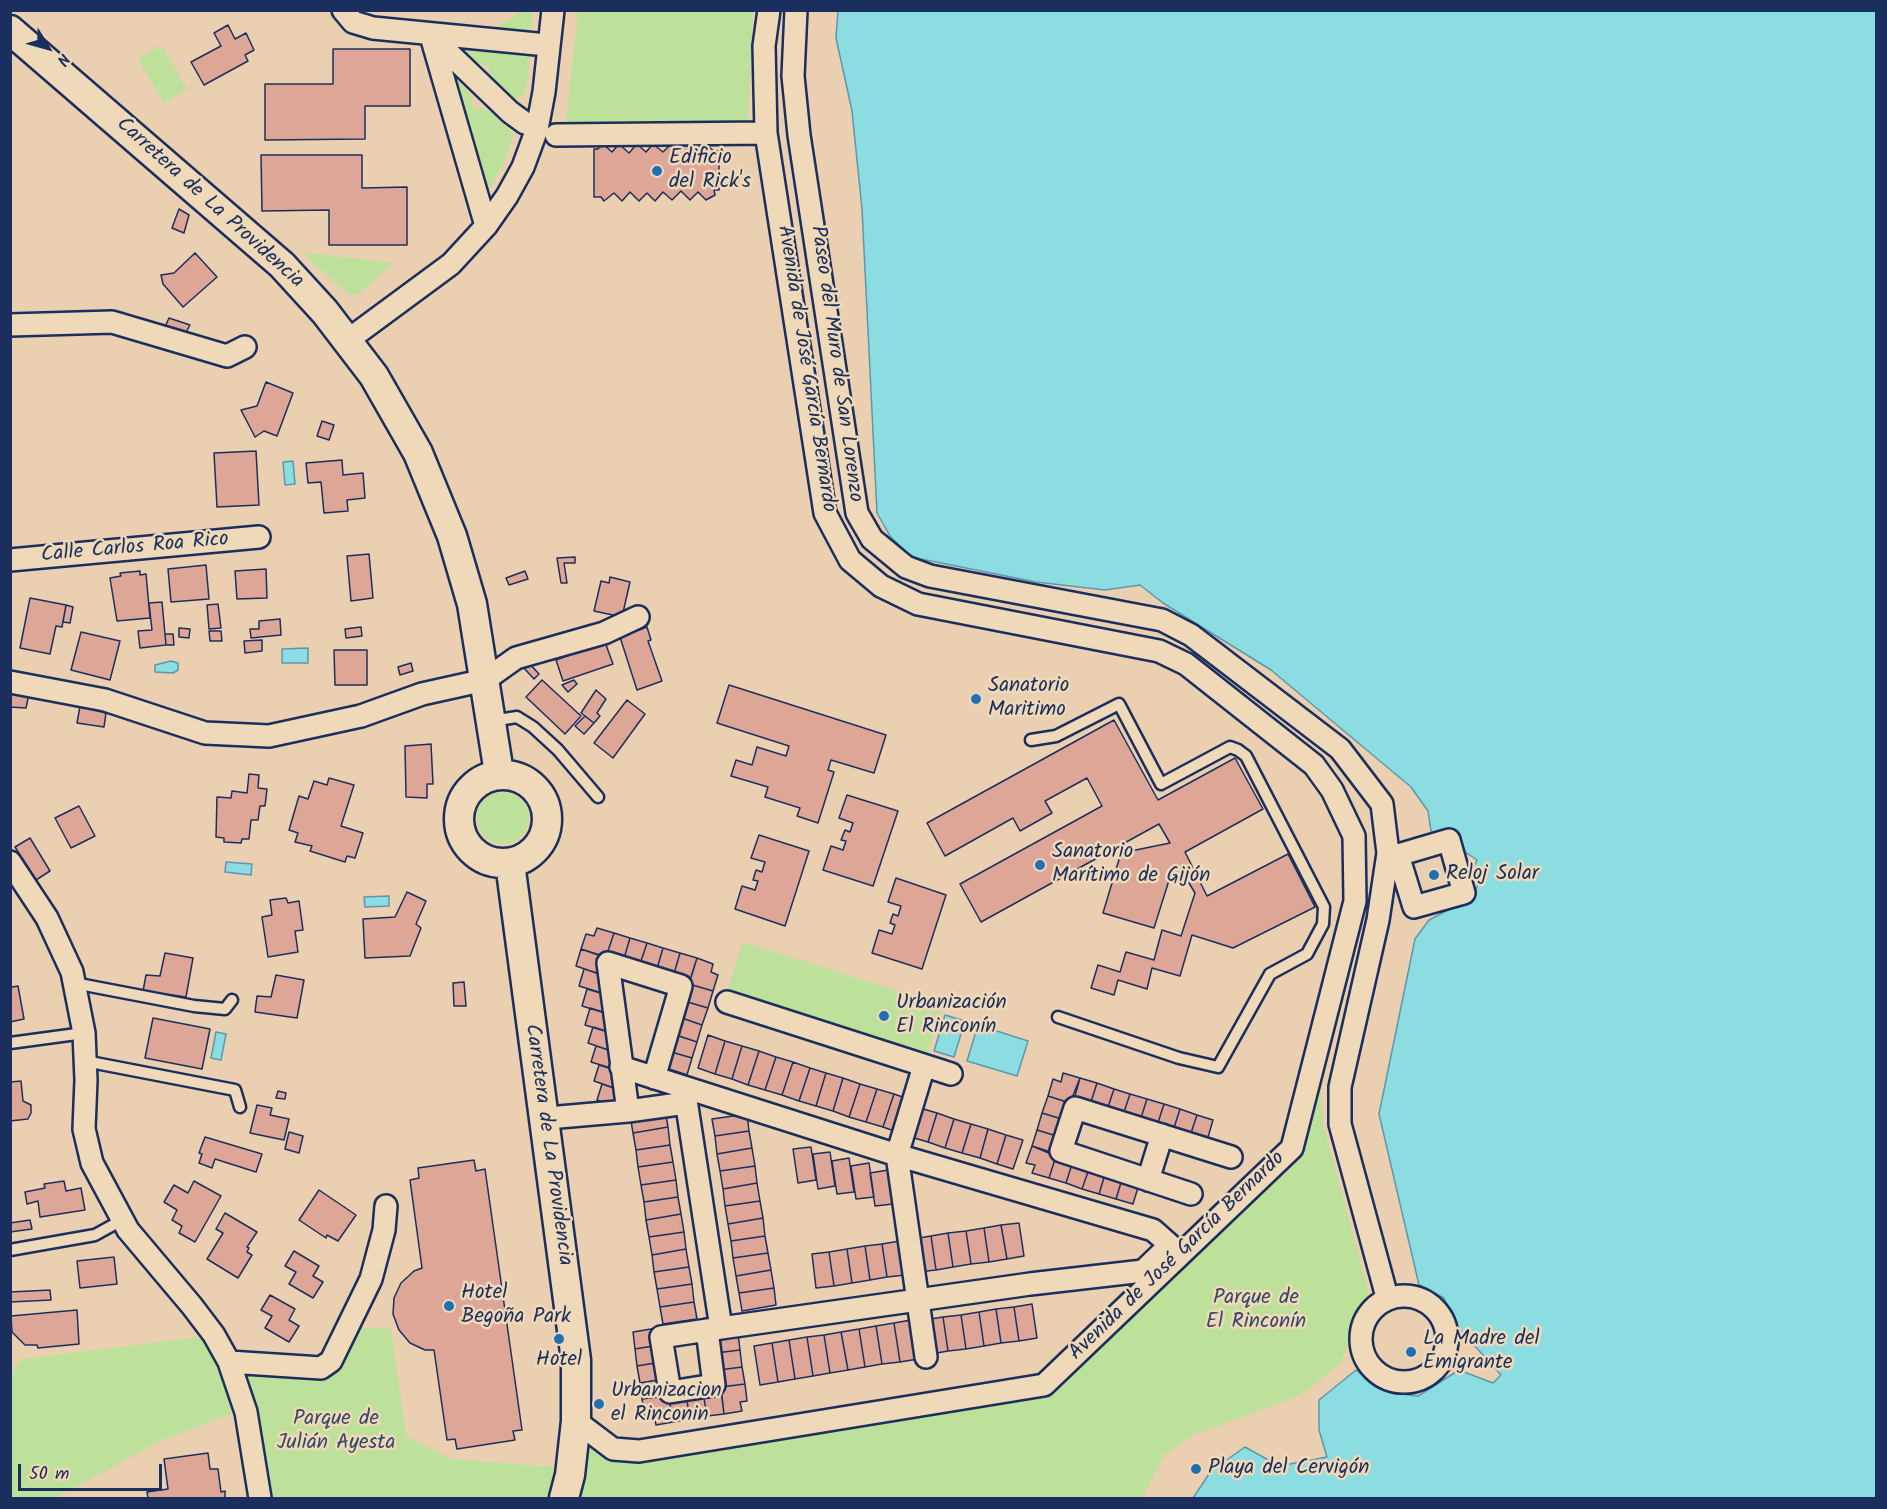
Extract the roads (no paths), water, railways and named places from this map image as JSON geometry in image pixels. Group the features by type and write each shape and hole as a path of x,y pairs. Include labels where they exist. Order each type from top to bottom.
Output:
{"street":[{"path":"343,10 352,22 368,27 431,36 537,44"},
{"path":"348,340 443,270 486,226 507,196 523,168 537,129 544,92 553,10"},
{"name":"Avenida de José García Bernardo","path":"576,1421 612,1449 639,1451 1044,1385 1292,1148 1355,901 1354,836 1332,790 1314,765 1186,664 1159,651 918,604 881,586 850,560 825,513 766,133 764,46 769,10"},
{"name":"Paseo del Muro de San Lorenzo","path":"796,10 793,76 799,135 857,513 872,539 906,567 930,576 1162,620 1191,635 1340,749 1382,804 1393,854 1340,1087 1340,1124 1387,1298"},
{"name":"Carretera de La Providencia","path":"10,30 282,265 348,340 374,376 418,453 444,515 472,604 499,773"},
{"path":"431,36 510,112 525,123"},
{"path":"431,36 486,226"},
{"path":"556,135 766,133"},
{"path":"10,325 112,322 227,356 245,347"},
{"name":"Calle Carlos Roa Rico","path":"10,560 259,537"},
{"path":"10,682 105,700 206,733 269,736 361,716 422,694 485,680 516,658 604,633 638,618"},
{"path":"499,773 521,779 536,789 546,805 548,830 543,841 530,855 510,863 493,861 477,854 465,841 459,824 460,806 469,790 483,779 499,773"},
{"path":"10,861 47,918 72,972 84,1033 84,1129 92,1163 122,1220 198,1313 229,1362 246,1412 260,1498"},
{"name":"Carretera de La Providencia","path":"510,863 576,1360 576,1421 570,1475 564,1498"},
{"path":"628,1111 608,963 681,986 654,1078"},
{"path":"727,1002 951,1074"},
{"path":"924,1066 897,1155 926,1358"},
{"path":"621,1068 654,1078 685,1095 1153,1230 1170,1245 1143,1271 714,1329 685,1095"},
{"path":"559,1117 628,1111 685,1095"},
{"path":"1191,1194 1061,1151 1075,1108 1231,1157"},
{"path":"1148,1180 1162,1135"},
{"path":"229,1362 321,1368 331,1361 372,1279 384,1230 386,1206"},
{"path":"1402,1294 1420,1298 1443,1317 1448,1340 1439,1366 1420,1380 1394,1383 1371,1370 1360,1346 1366,1315 1387,1298 1402,1294"}],"lane":[{"path":"1030,740 1056,736 1119,704 1161,784 1230,747 1239,750 1246,756 1324,907 1323,924 1307,954 1270,974 1218,1067 1179,1058 1059,1017"},
{"path":"491,721 517,717 533,727 558,750 598,797"},
{"path":"74,983 194,1006 225,1009 232,1000"},
{"path":"10,1043 84,1033"},
{"path":"85,1061 234,1090 240,1107"},
{"path":"10,1250 95,1234 122,1220"}],"water":[{"path":"838,11 1876,11 1876,1498 1193,1498 1211,1471 1245,1447 1279,1466 1327,1457 1319,1430 1319,1400 1356,1370 1376,1387 1391,1393 1418,1396 1459,1370 1493,1383 1501,1375 1455,1324 1444,1298 1419,1285 1379,1114 1415,939 1429,920 1473,897 1479,882 1472,871 1477,860 1465,852 1455,838 1432,838 1428,811 1411,787 1271,670 1163,603 1140,585 1105,590 1036,582 911,557 890,536 877,513 862,209 852,111 836,38"},
{"path":"293,461 295,484 285,485 283,462"},
{"path":"308,648 308,663 282,663 282,649"},
{"path":"171,661 178,663 178,670 173,673 155,672 155,665"},
{"path":"226,862 252,864 251,875 225,872"},
{"path":"389,896 389,906 365,907 364,897"},
{"name":"Urbanización El Rinconín","path":"945,1015 965,1021 954,1057 934,1051"},
{"name":"Urbanización El Rinconín","path":"978,1025 1028,1041 1017,1076 967,1061"},
{"path":"216,1032 226,1034 221,1060 211,1058"}],"place":[{"name":"Edificio del Rick's","path":"657,171"},
{"name":"Sanatorio Maritimo","path":"976,699"},
{"name":"Sanatorio Marítimo de Gijón","path":"1040,865"},
{"name":"Reloj Solar","path":"1434,875"},
{"name":"Urbanización El Rinconín","path":"884,1016"},
{"name":"Hotel Begoña Park","path":"449,1306"},
{"name":"Hotel","path":"559,1339"},
{"name":"La Madre del Emigrante","path":"1411,1352"},
{"name":"Urbanizacion el Rinconin","path":"599,1404"},
{"name":"Playa del Cervigón","path":"1196,1469"}],"park label":[{"name":"Parque de El Rinconín","path":"1256,1311"},
{"name":"Parque de Julián Ayesta","path":"336,1432"}]}
